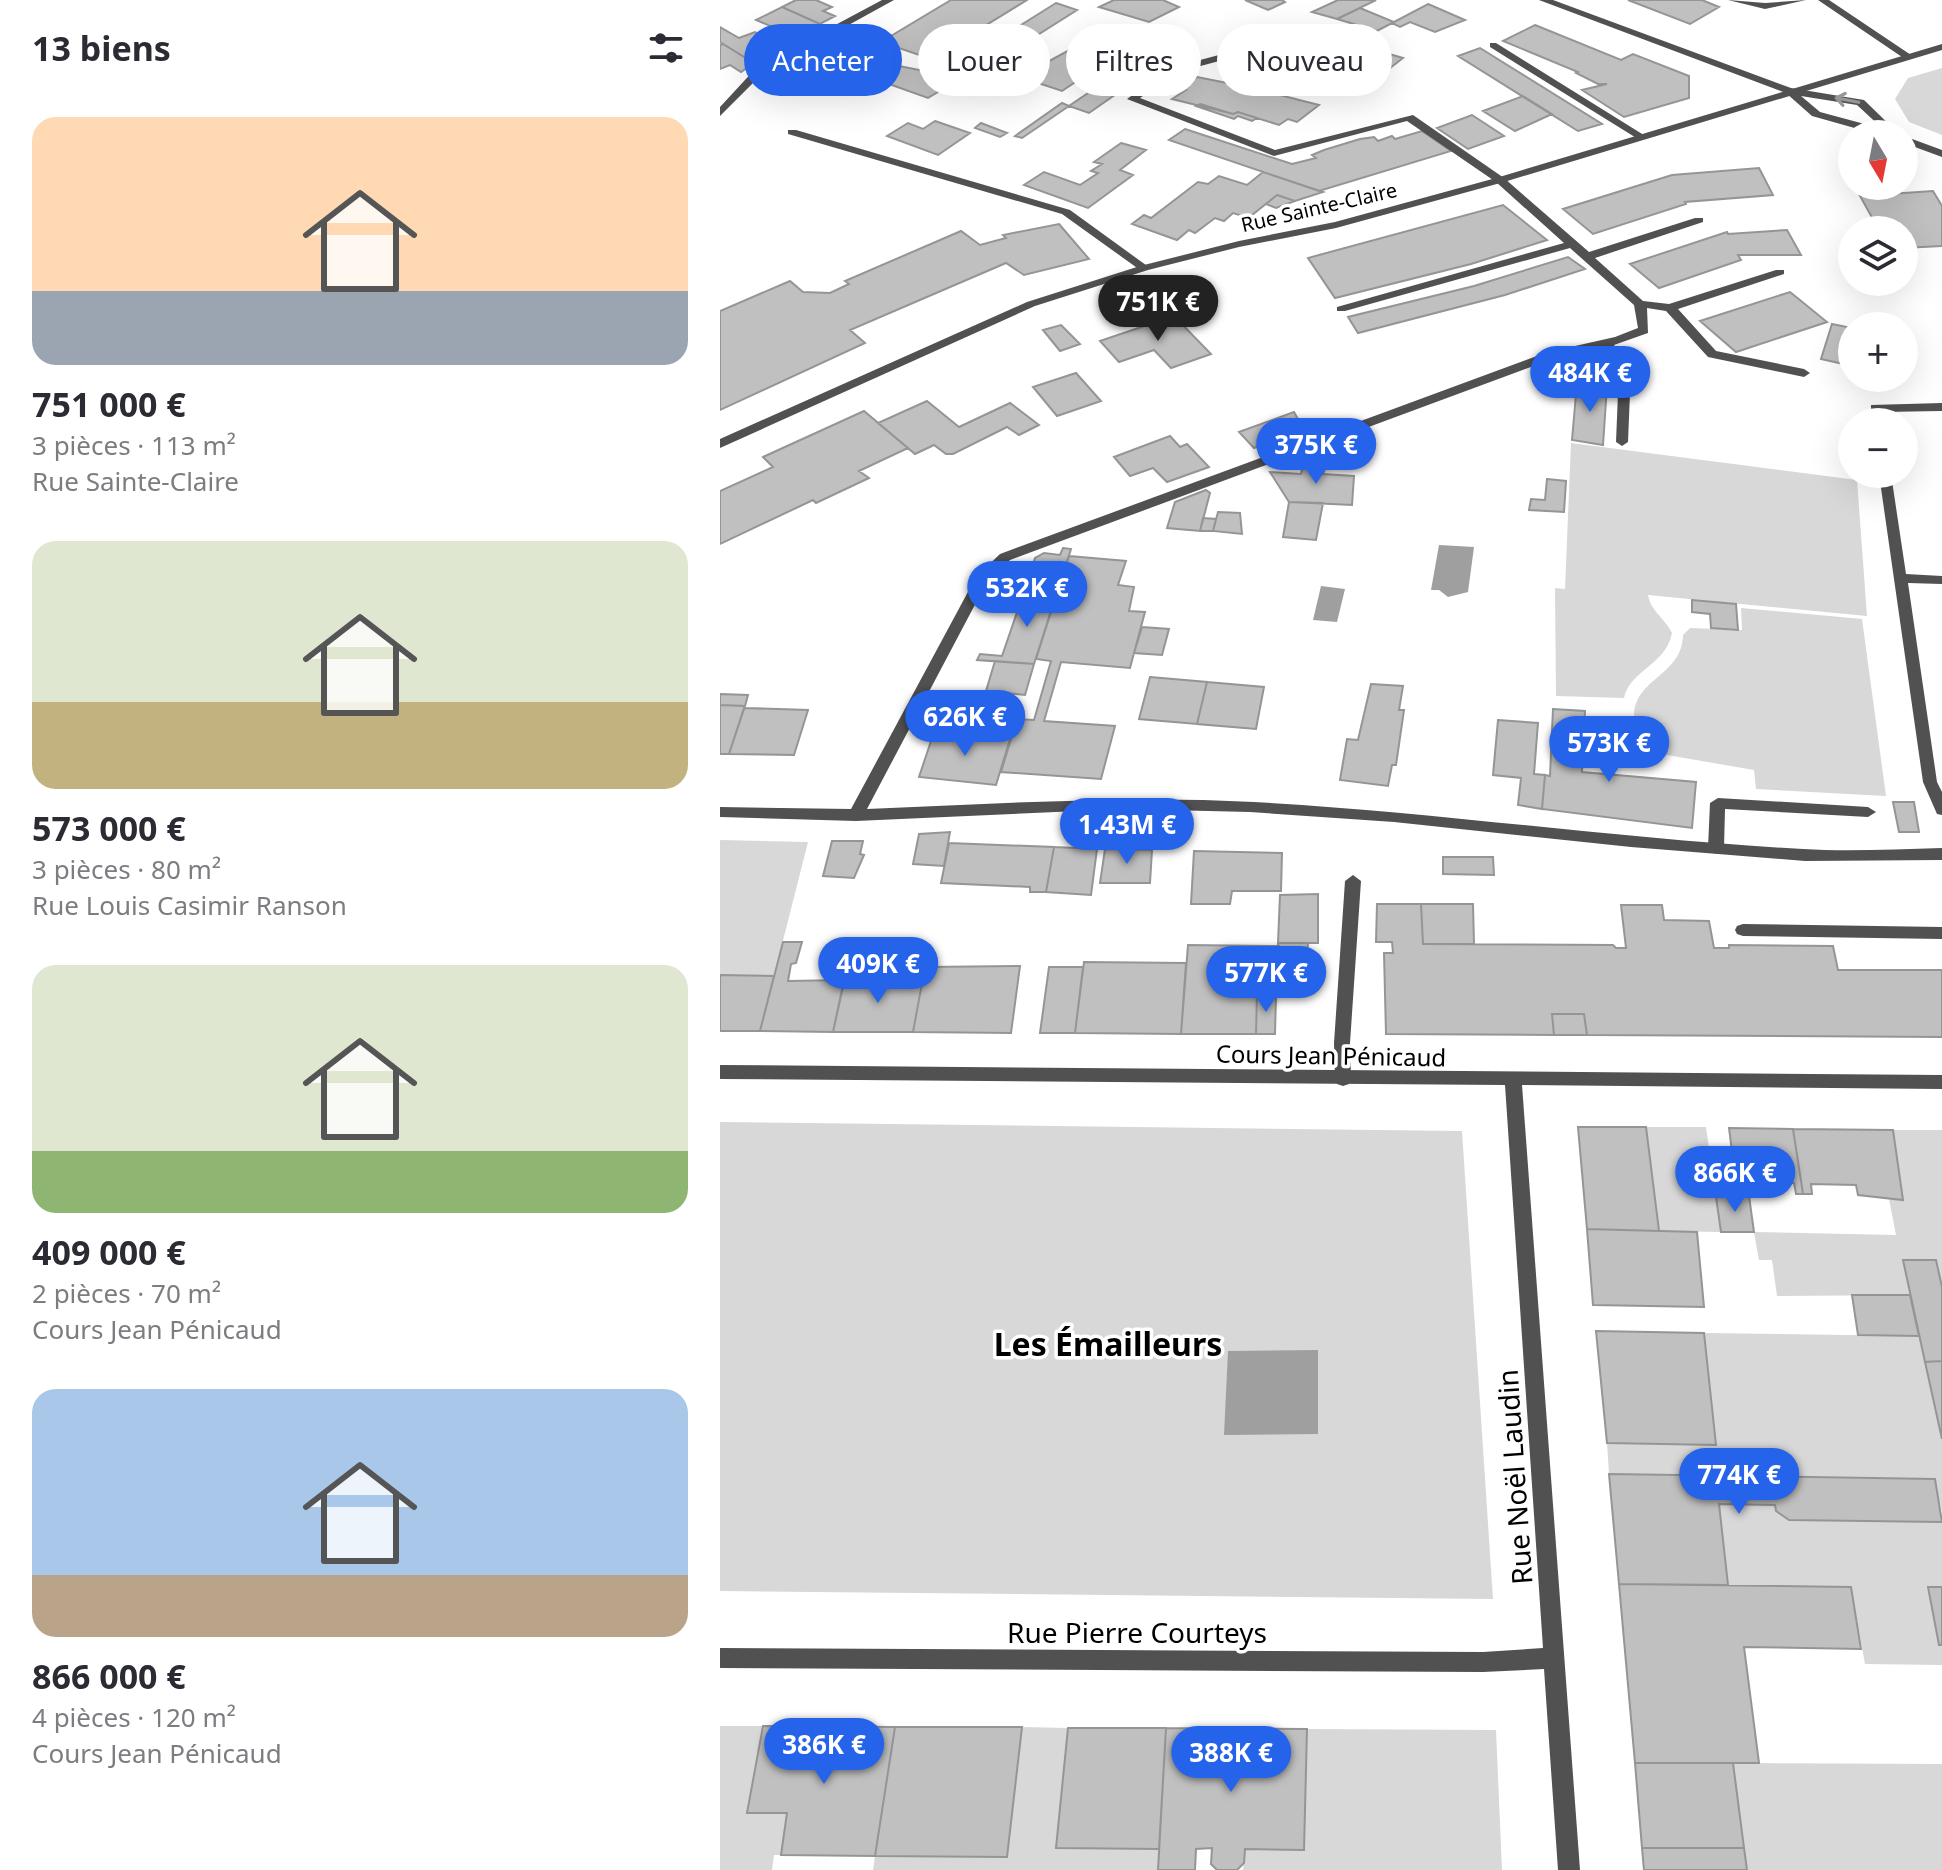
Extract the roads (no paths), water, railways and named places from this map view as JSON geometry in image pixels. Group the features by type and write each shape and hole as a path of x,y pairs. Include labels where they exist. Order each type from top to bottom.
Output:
{"street":[{"path":"720,113 761,69 889,0"},
{"path":"1544,0 1789,91 1860,102 1877,120"},
{"path":"1733,0 1765,6 1801,0"},
{"path":"1823,0 1909,57"},
{"path":"1493,45 1642,137"},
{"name":"Rue Sainte-Claire","path":"720,444 1031,304 1144,268 1239,244 1336,225 1500,180 1942,47"},
{"path":"1217,59 1174,70 1132,99 1274,153 1409,117 1500,180 1640,304 1670,308 1780,272"},
{"path":"1789,91 1816,114 1838,120"},
{"path":"792,132 1066,212 1144,268"},
{"path":"1918,145 1942,154"},
{"path":"1586,257 1699,220"},
{"path":"1341,309 1572,244"},
{"path":"856,815 983,577 1005,557 1548,356 1607,343 1644,330 1640,304"},
{"path":"1670,308 1712,354 1804,373"},
{"path":"1607,343 1625,368 1622,442"},
{"path":"1875,408 1942,407"},
{"path":"1887,488 1930,782 1942,810"},
{"path":"1900,578 1942,580"},
{"path":"1716,848 1718,803 1868,812"},
{"path":"720,812 856,815 1124,804 1250,807 1394,816 1805,855 1942,854"},
{"path":"1343,1079 1342,1043 1353,881"},
{"path":"1743,930 1942,933"},
{"name":"Cours Jean Pénicaud","path":"720,1072 1942,1082"},
{"name":"Rue Noël Laudin","path":"1513,1080 1569,1870"},
{"name":"Rue Pierre Courteys","path":"720,1658 1483,1662 1554,1658"}],"district":[{"name":"Les Émailleurs","path":"1108,1343"}]}
